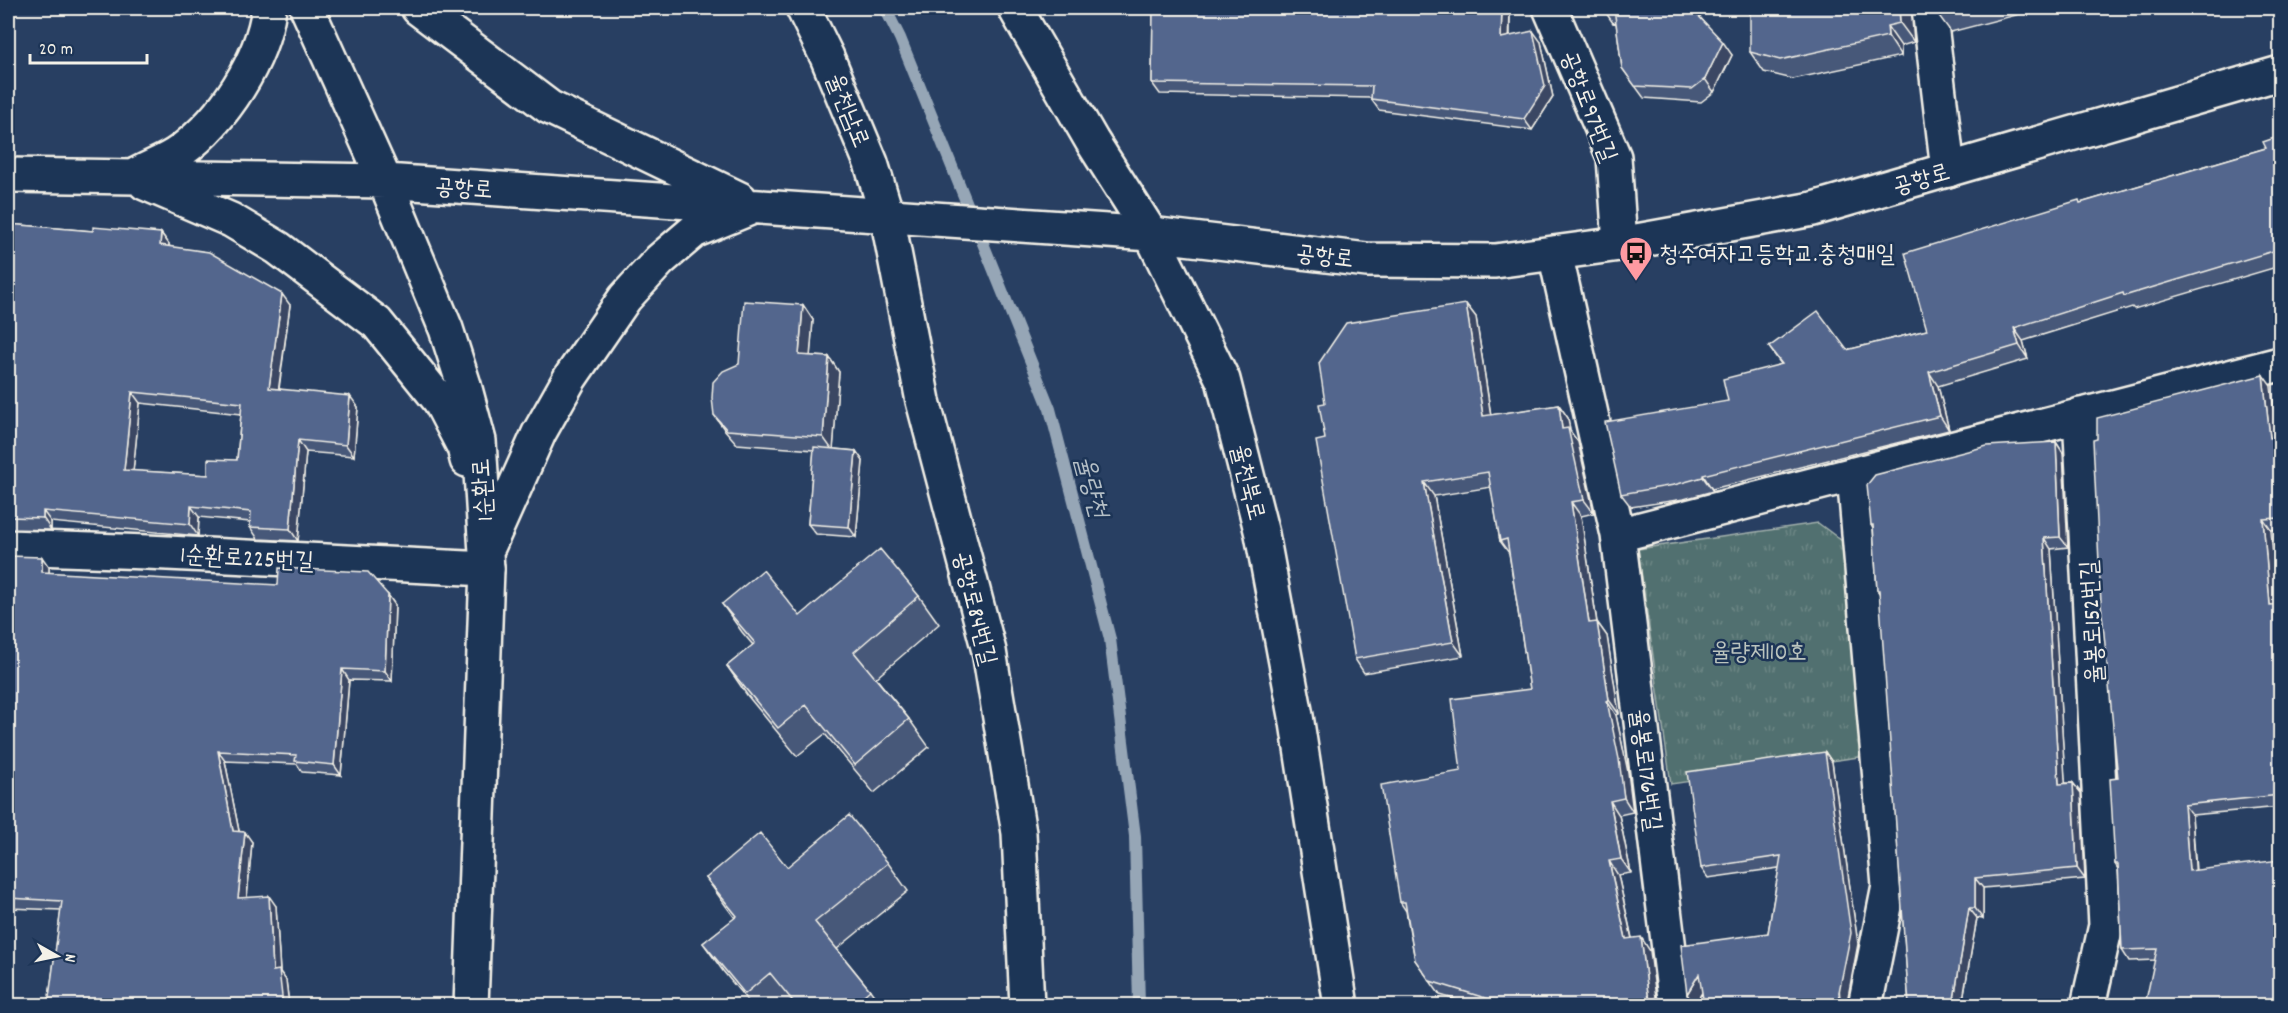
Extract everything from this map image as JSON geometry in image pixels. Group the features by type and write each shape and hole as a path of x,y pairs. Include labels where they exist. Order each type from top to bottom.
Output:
{"street":[{"path":"132,177 180,152 226,105 258,52 269,8"},
{"name":"1순환로","path":"307,8 385,181 446,329 479,441 487,560 471,1005"},
{"path":"418,8 549,106 755,206"},
{"name":"율천남로","path":"803,8 827,57 871,163 887,216"},
{"name":"율천북로","path":"1015,8 1092,141 1150,234 1223,380 1259,523 1296,717 1341,1005"},
{"name":"공항로97번길","path":"1550,8 1614,156 1620,244"},
{"path":"1929,8 1948,170"},
{"name":"공항로","path":"8,175 385,181 1150,234 1367,260 1495,261 1620,244 1813,209 2280,74"},
{"path":"132,177 231,220 278,248 377,324 440,401 464,447 487,560"},
{"path":"487,560 539,433 570,378 625,298 660,260 694,231 755,206"},
{"name":"공항로84번길","path":"887,216 923,401 989,651 1019,833 1027,1005"},
{"path":"1555,253 1618,535 2280,363"},
{"name":"율봉로152번길","path":"2080,415 2106,925 2088,1005"},
{"path":"1854,474 1889,886 1864,1005"},
{"name":"율봉로176번길","path":"1618,535 1676,1005"},
{"name":"1순환로225번길","path":"8,547 487,560"}],"green space":[{"name":"율량제10호","path":"1818,523 1850,547 1879,754 1671,784 1638,549"}],"building":[{"path":"1153,8 1502,8 1501,38 1533,31 1545,86 1524,119 1371,99 1372,86 1152,83"},
{"path":"1614,8 1691,8 1723,42 1705,79 1692,89 1635,86 1622,68"},
{"path":"1750,8 1899,8 1900,23 1887,26 1888,36 1780,60 1750,52"},
{"path":"1936,8 1957,8 1937,13"},
{"path":"2280,136 2280,249 2124,296 2123,293 2014,328 2019,345 1929,372 1940,416 1703,475 1703,477 1674,485 1621,494 1605,422 1728,401 1723,379 1782,364 1769,347 1818,311 1847,350 1927,330 1905,253 2079,200 2080,203 2266,148 2263,142"},
{"path":"8,224 93,231 93,227 161,233 160,245 209,252 282,294 269,388 350,396 346,445 298,440 290,529 250,527 251,512 191,506 190,524 43,511 43,518 8,517","holes":["132,392 242,403 237,460 208,459 208,475 124,470"]},
{"path":"744,301 803,305 799,355 829,357 823,437 727,430 714,415 713,382 723,371 739,364"},
{"path":"1466,304 1483,416 1559,405 1562,429 1568,428 1584,500 1571,502 1589,623 1597,622 1609,700 1607,701 1619,759 1624,798 1610,801 1621,859 1609,861 1626,939 1641,937 1648,994 1654,1005 1508,1005 1430,981 1415,960 1405,902 1400,902 1381,785 1461,771 1452,699 1530,689 1507,539 1500,541 1488,472 1424,482 1453,642 1355,659 1316,441 1325,439 1319,404 1325,403 1319,363 1346,323"},
{"path":"2263,375 2270,438 2280,437 2280,518 2263,519 2270,605 2280,604 2280,795 2184,805 2189,871 2280,860 2280,1005 2145,1005 2157,949 2122,950 2118,864 2115,864 2110,779 2118,778 2101,603 2093,440 2097,439 2097,418"},
{"path":"2056,442 2060,537 2044,538 2059,784 2073,783 2077,868 1975,878 1975,908 1969,908 1953,1005 1909,1005 1879,590 1877,590 1873,525 1871,525 1867,485 1875,475 1987,446"},
{"path":"814,447 856,451 849,527 808,524"},
{"path":"880,549 919,596 854,652 909,719 855,765 806,705 778,728 727,666 755,643 722,604 763,570 800,616"},
{"path":"8,556 42,557 42,572 278,585 279,568 368,572 388,595 385,671 342,669 334,765 295,761 296,755 218,751 233,831 245,832 238,898 269,896 273,971 279,970 283,1005 48,1005 62,901 8,898"},
{"path":"1825,752 1851,933 1839,992 1843,1005 1704,1005 1699,974 1687,994 1681,945 1768,933 1781,856 1701,868 1687,772"},
{"path":"849,815 888,863 815,922 870,990 852,1005 796,1005 770,973 745,994 703,943 737,916 706,878 760,833 787,867"}],"waterway":[{"name":"율량천","path":"885,8 900,38 1050,409 1110,639 1135,836 1139,1006"}],"place":[{"name":"청주여자고등학교.충청매일","path":"1636,282"}]}
